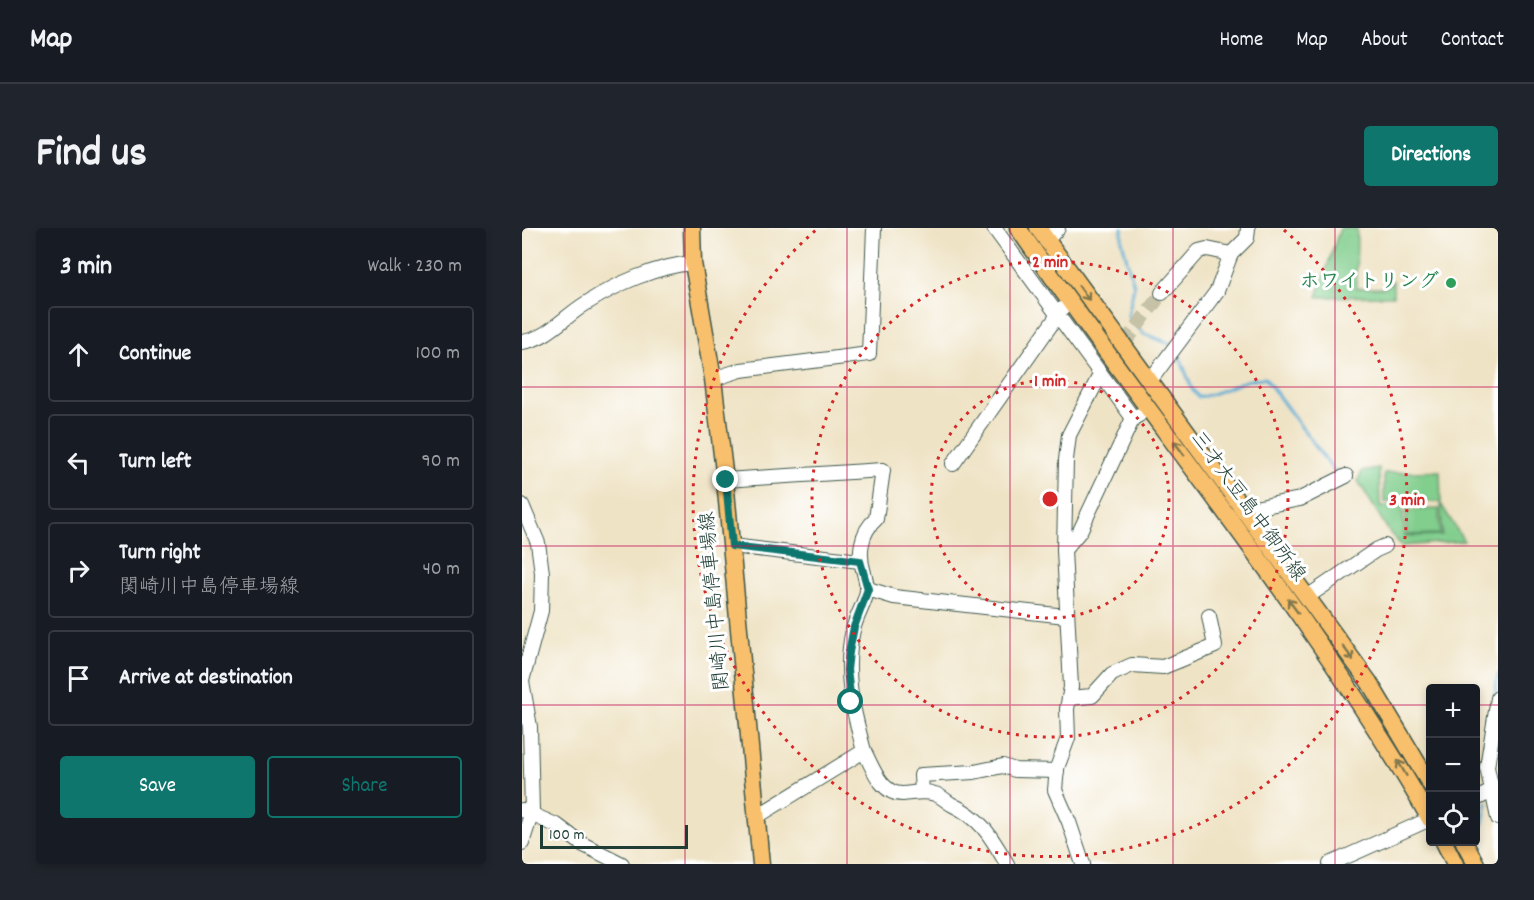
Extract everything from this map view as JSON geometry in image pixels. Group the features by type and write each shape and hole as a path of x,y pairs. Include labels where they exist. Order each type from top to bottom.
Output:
{"main road":[{"name":"関崎川中島停車場線","path":"692,228 693,263 713,379 726,480 761,864"},
{"name":"三才大豆島中御所線","path":"1018,228 1064,307 1150,409 1305,621 1389,746 1426,810"},
{"name":"三才大豆島中御所線","path":"1042,234 1369,682 1426,776"},
{"path":"1446,846 1455,864"},
{"path":"1466,846 1476,864"}],"street":[{"path":"713,379 741,370 869,354 874,228"},
{"path":"994,228 1064,307 1133,418"},
{"path":"1042,234 1058,228"},
{"path":"1149,382 1217,291 1231,254 1246,238 1248,228"},
{"path":"1162,293 1199,251 1207,249 1231,254"},
{"path":"522,342 548,333 572,313 620,283 693,263"},
{"path":"953,464 1011,386 1064,307"},
{"path":"1083,864 1055,790 1057,771 1068,738 1064,490 1069,435 1099,377"},
{"path":"1064,550 1080,531 1133,418 1150,409"},
{"path":"726,480 883,470 876,519 870,524 861,543 860,561 868,589 854,627 847,670 851,702 864,751 879,781 888,789 899,794 922,792 936,794 971,813 987,830 1007,864"},
{"path":"1246,514 1255,508 1300,498 1346,476"},
{"path":"522,505 538,543 542,573 541,611 522,681 530,727 527,811 522,843"},
{"path":"732,546 860,561"},
{"path":"1307,597 1385,546"},
{"path":"868,589 894,597 1066,616"},
{"path":"1069,698 1092,696 1112,674 1132,665 1163,667 1215,646 1209,616"},
{"path":"1498,698 1487,767 1495,790 1498,818"},
{"path":"756,816 864,751"},
{"path":"922,792 921,776 974,772 1003,766 1015,770 1057,771"},
{"path":"1480,797 1495,790"},
{"path":"527,811 558,825 582,844 622,864"},
{"path":"1330,864 1426,821"}],"green space":[{"path":"1340,228 1357,228 1356,288 1385,288 1393,281 1393,296 1317,297"},
{"path":"1379,468 1380,506 1402,506 1405,536 1442,535 1441,504 1464,541 1402,546 1390,533 1358,481 1362,471"},
{"path":"1440,471 1441,502 1384,502 1384,473"},
{"path":"1439,509 1440,534 1407,535 1406,510"}],"waterway":[{"path":"1122,228 1122,241 1134,286 1128,316 1144,334 1171,344"},
{"path":"1178,352 1192,389 1198,397 1207,396 1248,380 1265,378 1334,471"},
{"path":"1495,694 1498,675"},
{"path":"1480,837 1487,802"}],"tunnel":[{"path":"1099,377 1162,293"}],"place":[{"name":"ホワイトリング","path":"1451,283"}],"route":[{"path":"726,480 732,546 860,561 868,589 854,627 849,652 847,670 851,702"}]}
